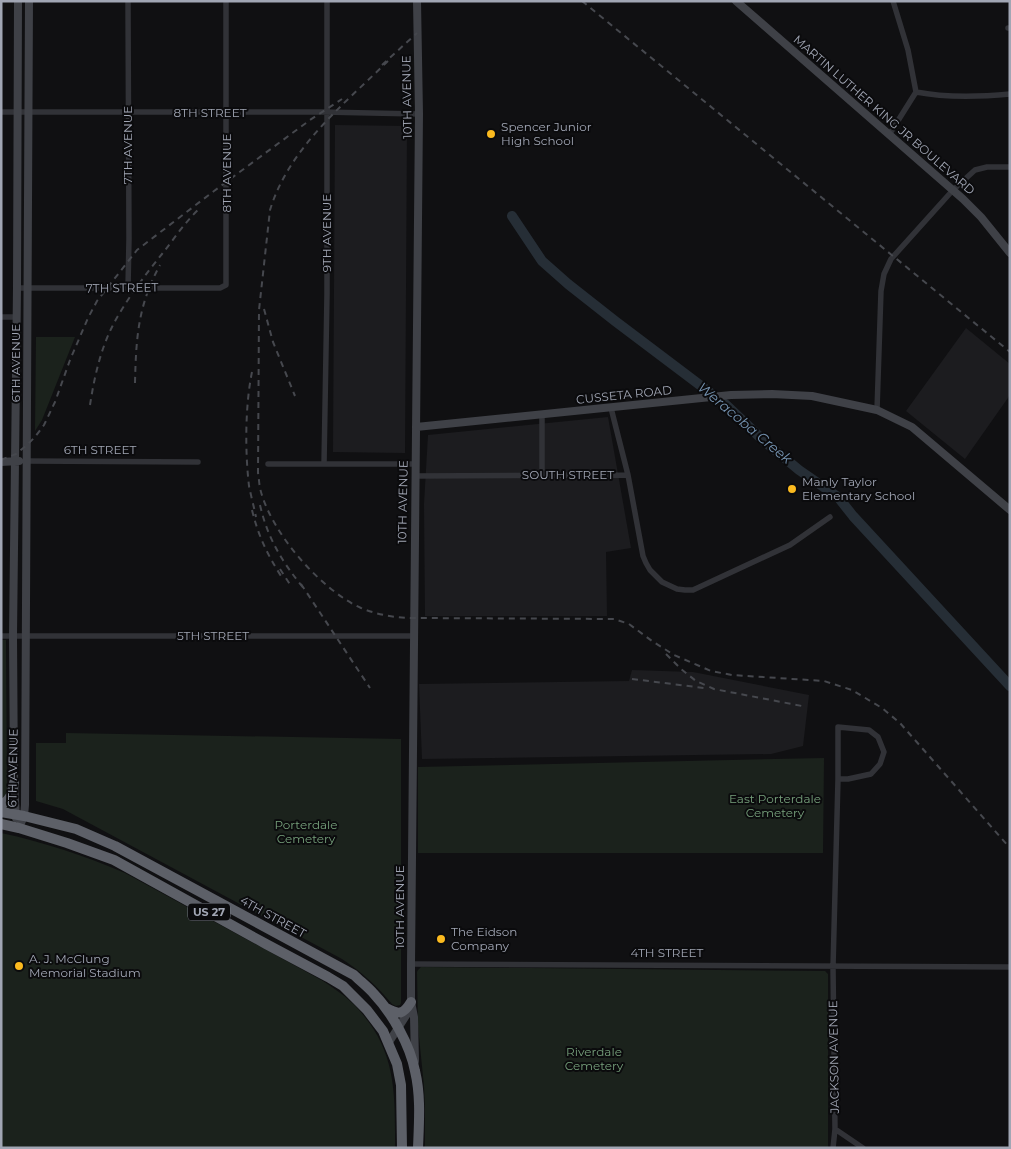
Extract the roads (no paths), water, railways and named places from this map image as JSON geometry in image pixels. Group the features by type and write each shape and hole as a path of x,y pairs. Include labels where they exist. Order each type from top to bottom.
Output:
{"highway":[{"path":"1,806 11,796 14,783"},
{"name":"4TH STREET","path":"1,812 76,829 123,850 354,975 385,1007 408,1050 415,1070 419,1103 418,1148"},
{"name":"US 27","path":"1,824 67,843 114,860 343,986 367,1010 384,1031 389,1042 402,1085 402,1148"},
{"path":"385,1007 395,1013 400,1013 406,1010 411,1002"},
{"path":"402,1129 408,1148"}],"main road":[{"name":"6TH AVENUE","path":"18,1 14,783 19,828"},
{"name":"6TH AVENUE","path":"19,816 25,805 29,1"},
{"name":"10TH AVENUE","path":"415,1070 411,964 419,114 417,1"},
{"name":"MARTIN LUTHER KING JR BOULEVARD","path":"736,1 953,190 981,217 1010,253"},
{"name":"CUSSETA ROAD","path":"416,427 731,395 772,394 812,396 877,410 912,427 1010,510"},
{"name":"6TH STREET","path":"1,462 26,461"},
{"name":"10TH AVENUE","path":"389,1042 409,1011 411,1002"}],"street":[{"name":"7TH AVENUE","path":"128,1 128,288"},
{"name":"8TH AVENUE","path":"226,1 226,285"},
{"name":"9TH AVENUE","path":"324,464 327,294 327,1"},
{"path":"889,134 916,92 908,50 893,1"},
{"path":"916,92 957,97 1010,94"},
{"name":"8TH STREET","path":"1,112 327,112 419,114"},
{"path":"877,410 881,291 884,274 891,259 953,190 975,170 987,167 1010,166"},
{"name":"7TH STREET","path":"17,288 220,288 226,285"},
{"path":"1,317 17,317"},
{"path":"611,408 628,475"},
{"path":"542,414 542,475"},
{"name":"6TH STREET","path":"26,461 198,462"},
{"path":"268,464 415,464"},
{"name":"SOUTH STREET","path":"415,476 628,475 643,556 646,563 662,582 677,589 685,590 693,590 790,545 830,517"},
{"name":"5TH STREET","path":"1,636 413,636"},
{"name":"JACKSON AVENUE","path":"834,1148 834,967 838,727 869,730 878,738 884,752 880,764 871,774 838,779"},
{"name":"4TH STREET","path":"411,964 1010,967"},
{"path":"835,1129 863,1148"}],"waterway":[{"name":"Weracoba Creek","path":"512,216 542,261 568,284 725,404 764,441 799,470 838,497 853,516 1010,686"}],"railway":[{"path":"582,1 1010,352"},
{"path":"382,65 417,33"},
{"path":"388,61 336,111 304,147 290,167 270,210 259,310 258,473 260,488 274,523 299,558 330,588 361,608 380,614 414,618 614,619 629,624 674,655 711,671 732,675 824,681 852,690 882,708 900,723 1010,848"},
{"path":"1,460 16,454 35,437 44,425 55,402 70,360 97,301 137,250 310,120 342,99"},
{"path":"90,405 101,355 117,318 149,271 184,225 199,209"},
{"path":"135,383 136,351 140,322 147,294 160,265"},
{"path":"264,309 273,342 295,396"},
{"path":"252,372 248,399 246,444 249,486 256,517"},
{"path":"260,505 267,529 277,550 305,590"},
{"path":"252,510 257,528 271,560 281,576"},
{"path":"280,569 291,586"},
{"path":"301,584 370,688"},
{"path":"666,654 696,681 714,689 802,706"},
{"path":"632,679 704,688"}],"place":[{"name":"Spencer Junior High School","path":"491,134"},
{"name":"Manly Taylor Elementary School","path":"792,489"},
{"name":"The Eidson Company","path":"441,939"},
{"name":"A. J. McClung Memorial Stadium","path":"19,966"}],"park label":[{"name":"East Porterdale Cemetery","path":"775,806"},
{"name":"Porterdale Cemetery","path":"306,832"},
{"name":"Riverdale Cemetery","path":"594,1059"}]}
